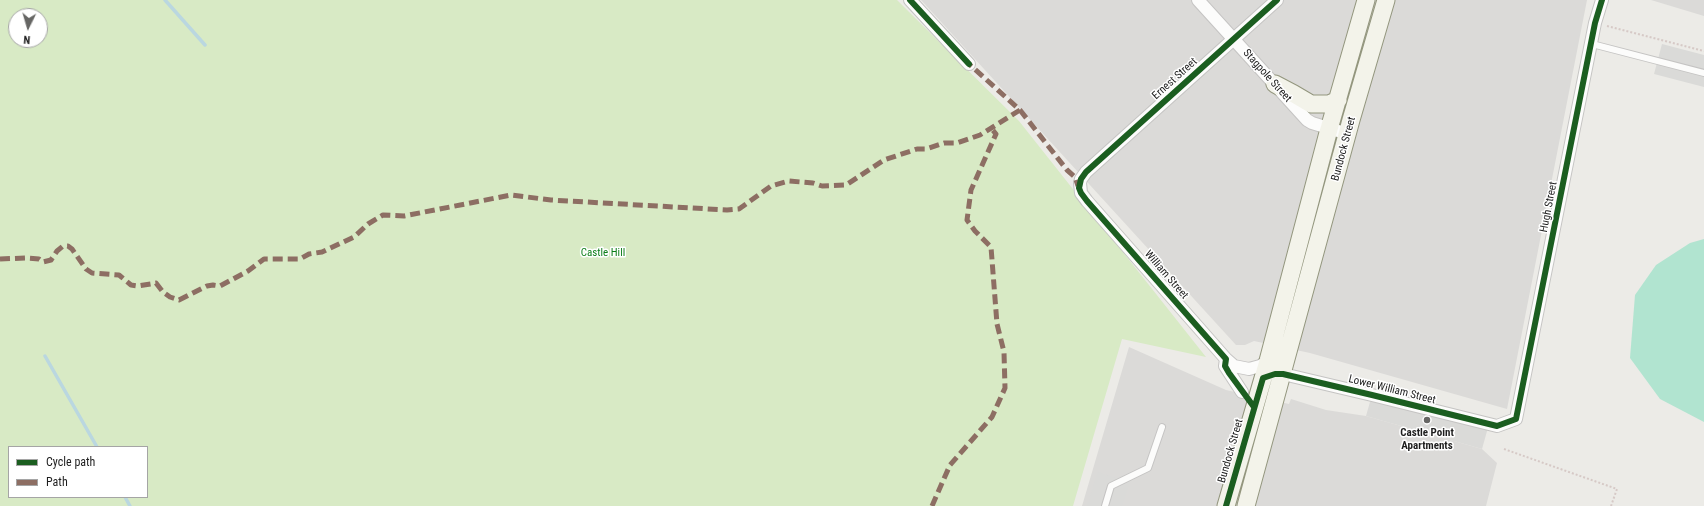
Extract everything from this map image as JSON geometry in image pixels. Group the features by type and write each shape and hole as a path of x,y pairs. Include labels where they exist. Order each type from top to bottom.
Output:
{"main road":[{"name":"Bundock Street","path":"1226,506 1268,361 1330,128 1366,0"},
{"name":"Bundock Street","path":"1246,506 1386,0"},
{"path":"1275,84 1311,104 1329,104 1338,100"}],"street":[{"path":"910,0 969,64"},
{"name":"Stagpole Street","path":"1198,0 1306,120 1348,134"},
{"name":"Ernest Street","path":"1086,172 1277,0"},
{"name":"Hugh Street","path":"1516,418 1595,23 1602,0"},
{"name":"William Street","path":"1086,172 1081,178 1079,188 1081,193 1226,358 1234,366 1249,369 1260,366 1268,361"},
{"name":"William Street","path":"1226,358 1225,366 1242,392"},
{"name":"Lower William Street","path":"1263,378 1275,374 1283,374 1497,426 1516,418"}],"lane":[{"path":"1592,44 1704,73"},
{"path":"1105,506 1111,486 1148,468 1162,427"}],"path":[{"path":"1595,23 1704,51"},
{"path":"1504,449 1617,489 1610,506"}],"shaded area":[{"path":"921,0 1587,0 1507,409 1310,353 1254,341 1245,345 1236,345"},
{"path":"1651,0 1704,0 1704,16"},
{"path":"1662,44 1704,55 1704,87 1654,74"},
{"path":"1129,347 1226,390 1289,404 1291,399 1326,410 1366,416 1482,449 1497,463 1486,506 1082,506"},
{"name":"Castle Point Apartments","path":"1372,395 1489,424 1482,449 1366,416"},
{"path":"1098,472 1130,482 1122,506 1087,506"}],"green space":[{"name":"Castle Hill","path":"0,0 897,0 1019,121 1206,357 1122,339 1073,506 0,506"},
{"path":"1704,239 1704,422 1660,399 1630,358 1635,295 1656,265 1690,243"}],"waterway":[{"path":"165,0 205,45"},
{"path":"45,356 96,446"},
{"path":"126,498 130,506"}],"marked path":[{"path":"0,259 25,258 39,259 43,262 51,260 57,251 63,246 68,246 72,249 86,269 92,273 119,275 131,285 138,286 156,283 163,292 170,297 179,300 207,286 220,286 248,271 264,259 300,259 309,254 322,252 354,237 368,224 383,215 404,216 511,195 551,200 727,210 739,209 771,186 789,181 813,183 822,186 846,185 884,160 917,149 926,149 944,143 957,143 980,135 1020,110 969,64"},
{"path":"1020,110 1067,170 1075,177 1078,186"},
{"path":"932,506 950,465 992,417 1005,388 1004,352 997,324 991,247 975,231 967,220 971,190 996,134 991,128"}],"cycle path":[{"path":"910,0 969,64"},
{"path":"1254,407 1229,373 1225,366 1226,359 1087,201 1079,188 1081,179 1086,172 1277,0"},
{"path":"1226,506 1263,378 1275,374 1283,374 1497,426 1516,419 1595,23 1602,0"}],"place":[{"name":"Castle Point Apartments","path":"1427,420"}]}
